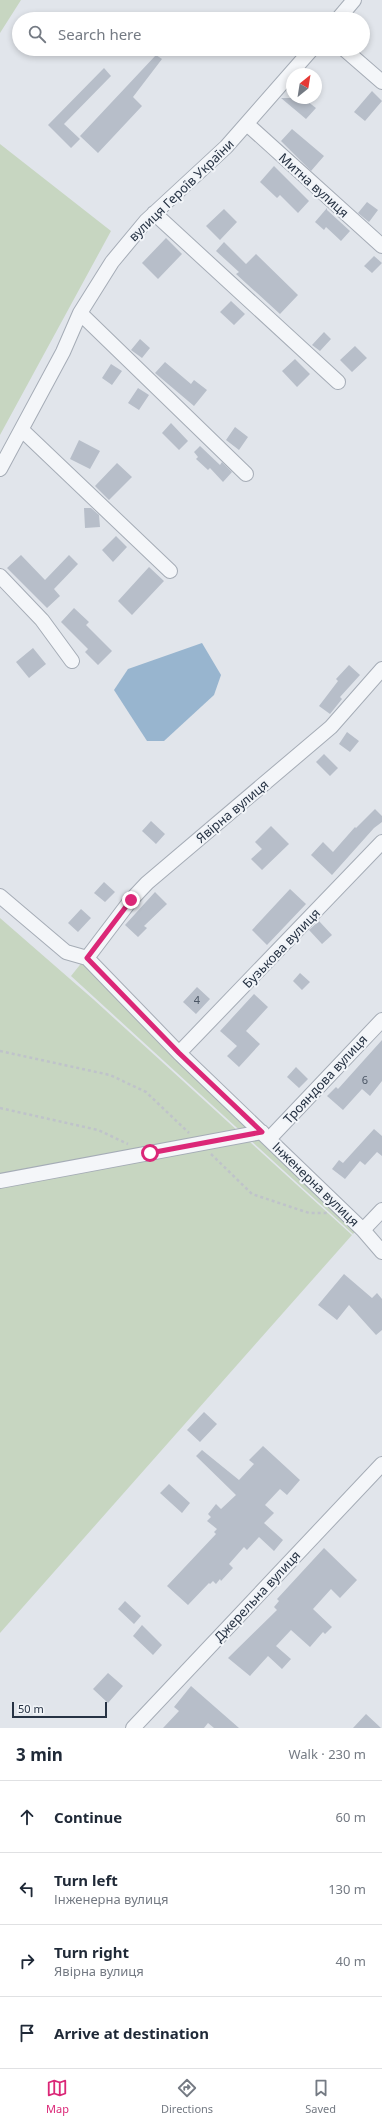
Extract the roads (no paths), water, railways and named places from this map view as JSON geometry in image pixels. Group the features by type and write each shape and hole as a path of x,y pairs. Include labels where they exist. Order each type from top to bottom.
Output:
{"street":[{"path":"344,12 354,0"},
{"name":"вулиця Героїв України","path":"0,469 63,352 80,313 112,262 154,213 204,169 247,124 306,56"},
{"path":"352,56 382,82"},
{"name":"Митна вулиця","path":"247,124 382,246"},
{"path":"154,213 338,382"},
{"path":"80,313 246,474"},
{"path":"22,430 170,571"},
{"path":"0,576 42,620 72,661"},
{"name":"Явірна вулиця","path":"87,958 131,900 147,883 331,727 382,670"},
{"name":"Бузькова вулиця","path":"179,1053 382,842"},
{"name":"Інженерна вулиця","path":"0,896 66,952 87,958 179,1053 345,1212 382,1252"},
{"name":"Трояндова вулиця","path":"266,1136 382,1020"},
{"path":"0,1180 201,1144 266,1136"},
{"path":"363,1230 382,1210"},
{"name":"Джерельна вулиця","path":"132,1728 382,1464"}],"water":[{"path":"202,643 221,675 214,695 164,741 147,741 114,690 128,669"}]}
